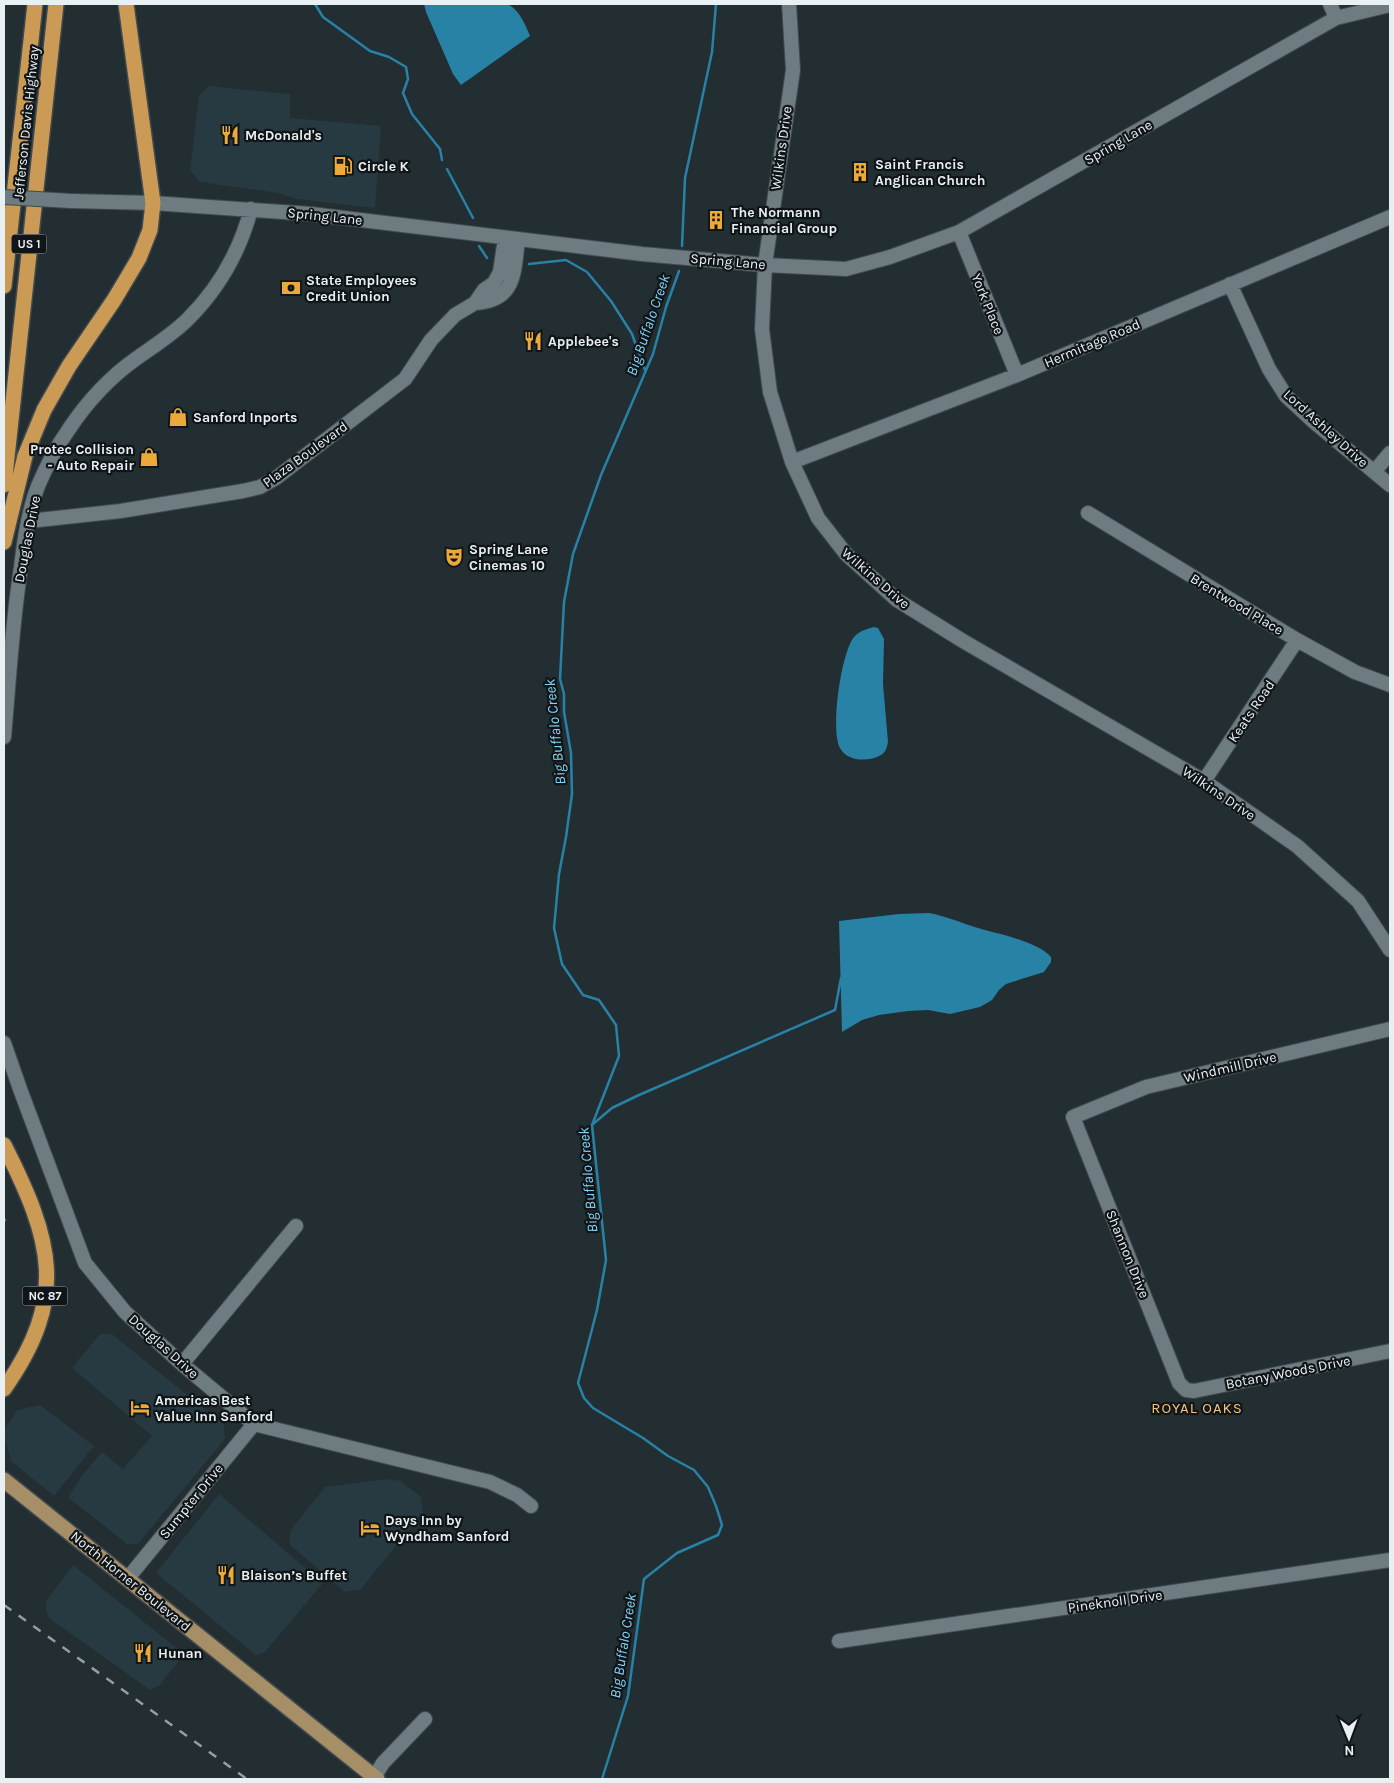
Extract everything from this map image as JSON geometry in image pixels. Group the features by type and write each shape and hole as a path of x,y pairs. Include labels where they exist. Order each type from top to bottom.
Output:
{"highway":[{"name":"Jefferson Davis Highway","path":"4,286 35,4"},
{"name":"Jefferson Davis Highway","path":"4,485 56,4"},
{"path":"4,542 25,456 44,410 69,366 114,300 139,258 150,230 154,203 126,4"},
{"path":"4,1146 21,1179 26,1196"},
{"name":"NC 87","path":"4,1165 26,1196 35,1213 44,1244 47,1287 42,1314 35,1334 19,1367 4,1390"}],"main road":[{"name":"North Horner Boulevard","path":"4,1480 128,1578 248,1677 377,1778"}],"street":[{"name":"Wilkins Drive","path":"789,4 792,70 765,265 762,329 770,392 792,462 818,518 846,554 897,600 963,641 1204,781 1296,846 1358,901 1390,950"},
{"path":"1330,4 1336,18"},
{"name":"Spring Lane","path":"4,197 154,203 311,214 642,254 765,265 846,269 890,257 960,232 1336,18 1390,5"},
{"name":"Douglas Drive","path":"4,737 16,595 29,521 38,487 69,429 104,386 136,358 187,320 214,291 240,244 251,209"},
{"name":"Hermitage Road","path":"792,462 1017,375 1390,217"},
{"name":"York Place","path":"960,232 1017,375"},
{"name":"Plaza Boulevard","path":"29,521 121,511 244,491 260,487 276,478 405,379 431,340 442,328 455,315 475,303 484,290 494,283 500,272 511,239"},
{"name":"Lord Ashley Drive","path":"1230,284 1268,369 1286,396 1390,485"},
{"path":"1374,472 1390,453"},
{"name":"Brentwood Place","path":"1088,513 1297,640 1355,672 1390,685"},
{"name":"Keats Road","path":"1204,781 1297,640"},
{"name":"Windmill Drive","path":"1073,1117 1146,1087 1390,1030"},
{"name":"Douglas Drive","path":"4,1043 29,1116 85,1263 125,1312 182,1364 254,1424 490,1482 517,1495 531,1506"},
{"name":"Shannon Drive","path":"1073,1117 1179,1383 1186,1390"},
{"path":"182,1364 296,1226"},
{"name":"Botany Woods Drive","path":"1186,1390 1194,1391 1390,1351"},
{"name":"Sumpter Drive","path":"128,1578 254,1424"},
{"name":"Pineknoll Drive","path":"839,1641 1390,1560"},
{"path":"377,1778 383,1763 425,1719"}],"shaded area":[{"path":"208,86 290,94 290,118 381,126 375,208 297,199 278,193 200,182 190,170 199,96"},
{"path":"100,1334 112,1334 224,1425 225,1439 138,1544 127,1544 69,1498 69,1495 85,1472 102,1452 123,1469 152,1436 72,1368"},
{"path":"40,1405 94,1446 54,1496 11,1461 4,1436 4,1430 17,1410"},
{"path":"388,1479 401,1481 421,1497 423,1512 361,1589 345,1592 289,1544 290,1531 325,1487"},
{"path":"219,1494 323,1583 265,1652 256,1655 156,1573"},
{"path":"73,1565 184,1654 159,1686 150,1690 49,1618 46,1610 46,1601"}],"water":[{"path":"424,4 508,4 519,14 530,36 461,85 453,74"},
{"path":"874,627 878,628 884,639 883,684 888,742 887,748 881,755 865,760 848,756 840,748 836,725 838,692 849,646 856,635"},
{"path":"929,913 1027,942 1045,951 1051,957 1051,962 1044,972 1006,984 992,1000 980,1007 950,1014 928,1010 879,1015 862,1020 842,1032 839,921 899,914"}],"waterway":[{"path":"315,4 323,17 370,51 389,57 406,67 408,79 403,93 412,114 440,149 442,160"},
{"name":"Big Buffalo Creek","path":"682,246 685,178 712,52 716,4"},
{"path":"447,169 473,218"},
{"path":"479,246 487,258"},
{"path":"529,264 566,260 587,272 611,301 632,334 645,370"},
{"name":"Big Buffalo Creek","path":"602,1779 628,1696 644,1579 677,1553 718,1535 722,1525 708,1487 694,1470 668,1456 643,1438 593,1408 584,1398 578,1383 597,1310 606,1260 592,1125 619,1056 616,1025 599,1000 583,995 562,964 554,928 559,874 572,794 571,753 564,712 564,694 560,679 564,602 573,554 601,475 653,354 666,307 679,271"},
{"path":"593,1124 612,1108 639,1095 835,1010 841,978 845,979"}],"railway":[{"path":"4,1605 247,1779"}],"place":[{"name":"McDonald's","path":"230,135"},
{"name":"Circle K","path":"343,166"},
{"name":"Saint Francis Anglican Church","path":"860,172"},
{"name":"The Normann Financial Group","path":"716,220"},
{"name":"State Employees Credit Union","path":"291,288"},
{"name":"Applebee's","path":"533,341"},
{"name":"Sanford Inports","path":"178,417"},
{"name":"Protec Collision - Auto Repair","path":"149,457"},
{"name":"Spring Lane Cinemas 10","path":"454,557"},
{"name":"Americas Best Value Inn Sanford","path":"140,1408"},
{"name":"Days Inn by Wyndham Sanford","path":"370,1528"},
{"name":"Blaison’s Buffet","path":"226,1575"},
{"name":"Hunan","path":"143,1653"}],"district":[{"name":"ROYAL OAKS","path":"1197,1408"}]}
